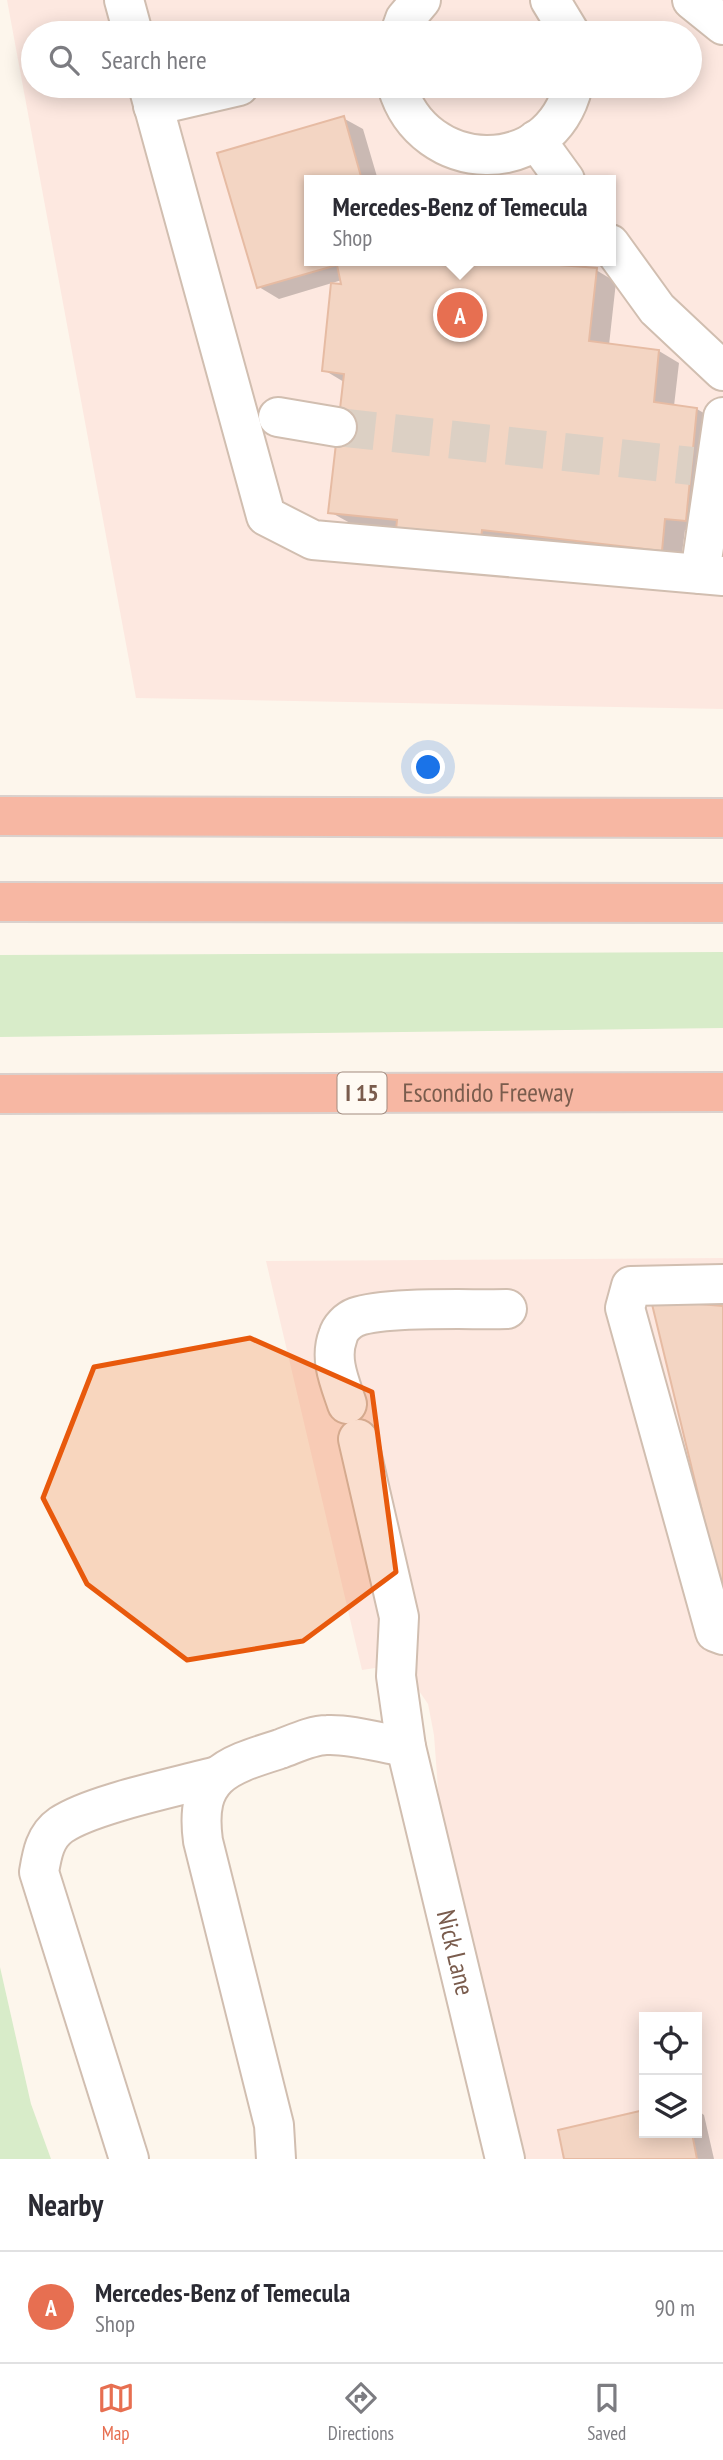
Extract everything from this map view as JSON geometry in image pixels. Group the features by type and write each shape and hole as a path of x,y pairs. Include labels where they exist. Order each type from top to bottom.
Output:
{"highway":[{"path":"0,816 723,818"},
{"path":"0,902 723,902"},
{"name":"Escondido Freeway","path":"0,1094 723,1092"}],"street":[{"path":"124,0 130,21"},
{"path":"404,21 421,0"},
{"path":"550,0 563,21"},
{"path":"692,0 723,25"},
{"path":"152,98 266,516 313,540 711,575 704,467 723,417"},
{"path":"400,98 420,130 446,148 476,156 508,153 536,140 556,122 570,98"},
{"path":"536,140 561,175"},
{"path":"616,251 657,309 723,372"},
{"path":"278,416 337,427"},
{"path":"723,1284 631,1286 625,1308 715,1632 723,1635"},
{"name":"Nick Lane","path":"505,2159 406,1747 396,1676 399,1617 352,1422 335,1367 337,1336 345,1324 355,1317 380,1312 507,1309"},
{"path":"276,2159 274,2125 202,1841 202,1797 217,1776 231,1764 326,1735 406,1747"},
{"path":"129,2159 38,1872 44,1845 59,1825 83,1814 217,1776"}],"highlighted area":[{"path":"250,1338 372,1392 396,1572 303,1641 187,1660 87,1584 43,1498 94,1367"}],"shaded area":[{"path":"7,0 723,0 723,709 136,698 25,98 702,98 702,21 21,21 21,76"},
{"path":"723,1258 723,2159 520,2159 441,1829 434,1735 428,1704 415,1685 395,1672 375,1668 362,1670 266,1261"}],"green space":[{"path":"723,952 723,1028 0,1037 0,955"},
{"path":"0,1967 31,2104 51,2159 0,2159"}],"building":[{"path":"344,116 361,175 304,175 304,266 334,266 257,288 217,153"},
{"path":"337,266 597,268 589,341 659,350 654,402 697,408 686,521 665,519 662,551 482,530 481,539 396,530 397,520 328,513 344,374 322,371 331,283 341,284"},
{"path":"651,1300 723,1306 723,1597"},
{"path":"639,2111 639,2138 693,2138 697,2159 564,2159 558,2130"}],"tunnel":[{"path":"337,427 692,466"}],"place":[{"name":"Mercedes-Benz of Temecula","path":"460,315"}]}
